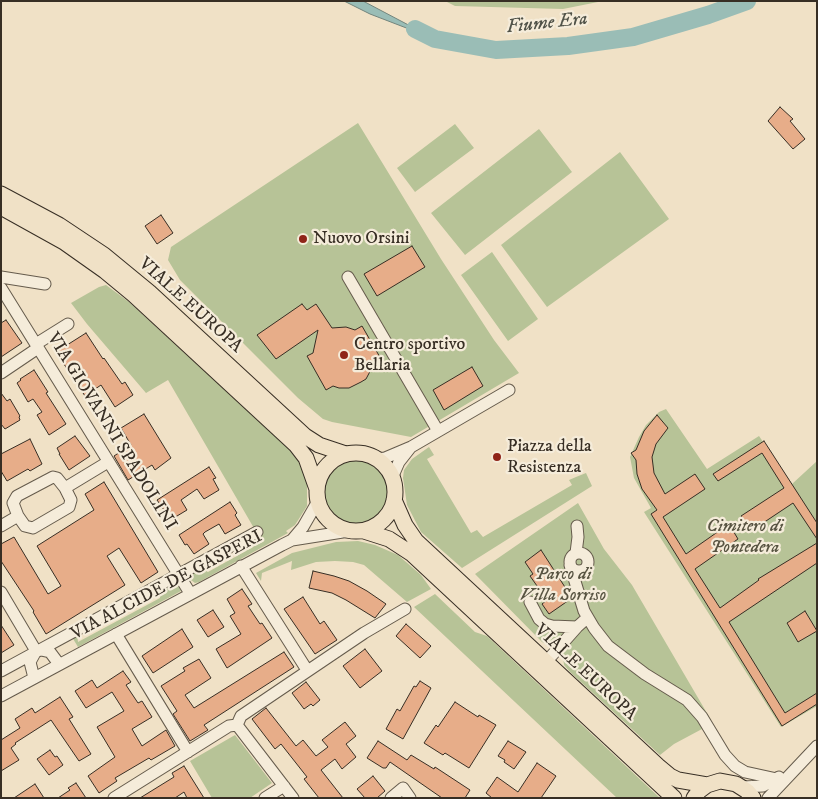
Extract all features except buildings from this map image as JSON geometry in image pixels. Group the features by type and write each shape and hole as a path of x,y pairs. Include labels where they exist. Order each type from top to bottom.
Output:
{"main road":[{"name":"VIALE EUROPA","path":"1,194 59,225 104,256 149,292 305,436 319,445 346,454 364,454 375,459"},
{"name":"VIALE EUROPA","path":"1,207 64,242 105,271 134,295 296,445 306,458 322,512 329,520 338,527 389,539 412,554 674,798"},
{"path":"317,495 319,480 326,467 346,454"},
{"path":"375,459 386,467 392,478"},
{"name":"VIALE EUROPA","path":"392,478 394,500 402,521 412,536 670,776 687,783 707,785 714,782 727,781 742,787"},
{"path":"356,531 371,528 384,520 394,500"},
{"path":"694,798 707,785"},
{"path":"742,787 753,798"}],"street":[{"path":"1,277 45,284"},
{"path":"348,277 438,431"},
{"name":"VIA GIOVANNI SPADOLINI","path":"1,288 190,593"},
{"path":"1,373 68,324"},
{"path":"375,459 385,458 411,447 509,390"},
{"path":"392,478 399,462 411,447"},
{"path":"65,488 108,462"},
{"path":"53,476 65,488 70,498 70,504 40,524 30,528 25,526 18,516 14,501 25,492 53,476"},
{"name":"VIA ALCIDE DE GASPERI","path":"292,540 303,527 317,495"},
{"path":"1,526 18,516"},
{"path":"577,526 576,553 571,557 573,571 580,604 600,636 612,650 692,705 702,716 727,759 735,766 745,772 777,779"},
{"name":"VIA ALCIDE DE GASPERI","path":"1,696 292,540 356,531"},
{"name":"VIA ALCIDE DE GASPERI","path":"1,671 256,532"},
{"path":"573,571 584,569 588,562 583,554 576,553"},
{"path":"241,566 307,670"},
{"path":"1,592 36,651 30,662 34,678"},
{"path":"530,602 545,624 577,627"},
{"path":"237,725 241,716 307,670 405,609"},
{"path":"546,662 587,618"},
{"path":"116,634 188,752"},
{"name":"VIA ALCIDE DE GASPERI","path":"36,651 41,650 52,653 59,664"},
{"path":"114,798 229,726 237,725"},
{"path":"237,725 293,798"},
{"path":"768,798 817,746"},
{"path":"742,787 763,786 798,766"},
{"path":"265,798 284,786"},
{"path":"392,798 407,793"}],"green space":[{"path":"445,1 603,1 563,9 455,6"},
{"path":"358,123 441,259 494,340 519,373 411,437 323,419 298,398 180,280 168,260 171,247"},
{"path":"455,124 474,148 415,192 397,168"},
{"path":"539,129 572,172 465,255 431,213"},
{"path":"620,152 669,219 547,307 501,245"},
{"path":"492,252 538,319 508,341 461,275"},
{"path":"106,285 129,302 291,451 301,464 307,481 307,506 295,525 286,531 288,533 199,582 195,583 191,580 191,573 201,568 208,572 262,542 168,380 146,393 71,303"},
{"name":"Cimitero di Pontedera","path":"666,409 707,469 759,436 792,484 817,461 817,706 781,727 644,512 651,508 634,478 630,457 646,425 659,412"},
{"path":"429,447 434,455 427,459 471,533 477,530 483,537 572,485 569,480 586,473 592,486 462,568 421,532 407,505 403,478 404,470 412,459"},
{"path":"355,460 368,463 378,470 385,480 388,493 385,506 378,516 368,523 355,526 342,523 332,516 325,506 322,493 325,480 332,470 342,463"},
{"name":"Parco di Villa Sorriso","path":"578,503 604,549 632,585 711,720 702,725 702,729 674,744 660,755 570,672 564,665 563,657 558,649 542,642 475,574"},
{"path":"358,541 375,545 398,555 421,575 431,589 407,602 364,565 353,562 316,562 291,570 292,561 262,573 261,581 256,573 292,553 336,542"},
{"path":"176,580 181,591 78,647 72,637 77,634 78,642 160,598 160,589"},
{"path":"435,594 475,632 487,636 660,798 617,798 414,607"},
{"path":"235,735 272,783 250,798 212,798 190,761"}],"water":[{"path":"344,1 363,1 435,39 370,14"}],"waterway":[{"name":"Fiume Era","path":"415,29 435,39 496,50 568,46 633,37 708,15 747,1"}],"place":[{"name":"Nuovo Orsini","path":"303,239"},
{"name":"Centro sportivo Bellaria","path":"344,355"},
{"name":"Piazza della Resistenza","path":"497,457"}]}
